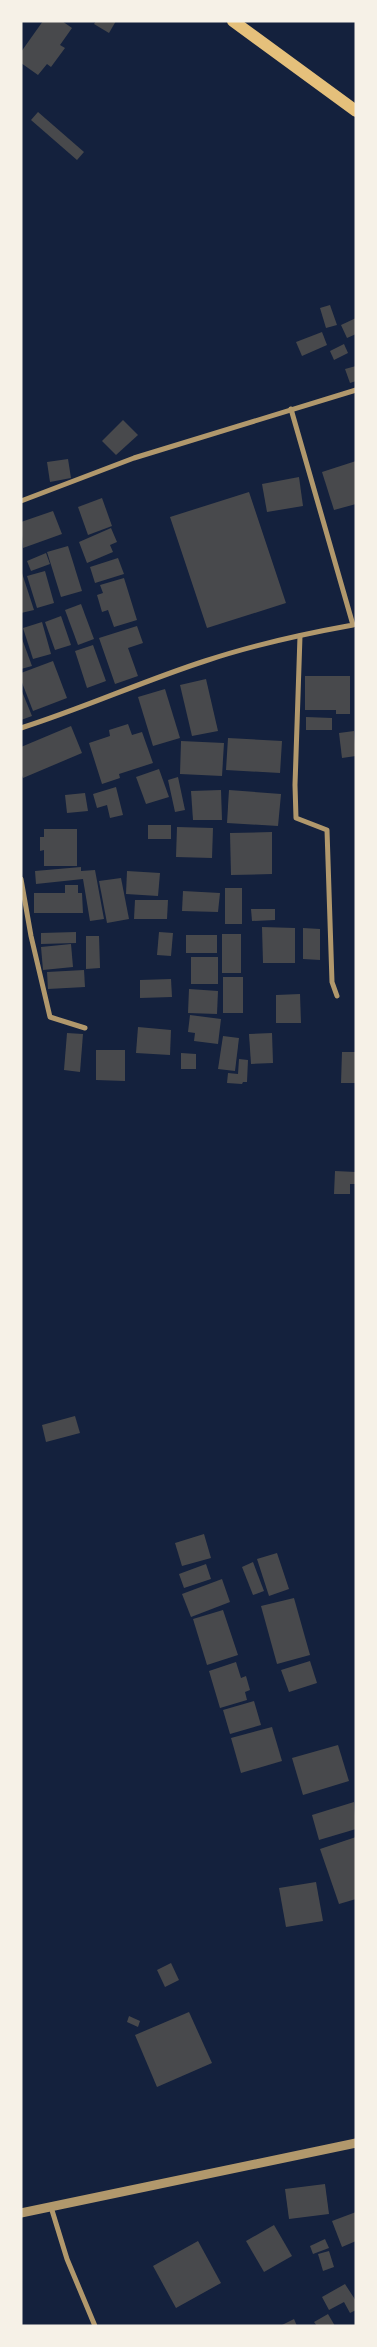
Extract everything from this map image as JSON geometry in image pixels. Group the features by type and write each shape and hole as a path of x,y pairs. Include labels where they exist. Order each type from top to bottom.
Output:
{"main road":[{"path":"233,21 356,111"}],"street":[{"path":"21,501 134,458 356,390"},
{"path":"21,728 80,709 205,661 300,636 354,627 291,410"},
{"path":"300,636 295,785 296,818 327,830 332,982 336,996"},
{"path":"21,879 31,936 50,1017 85,1028"},
{"path":"21,2213 356,2143"},
{"path":"51,2206 67,2259 95,2326"}],"building":[{"path":"43,21 62,21 72,28 60,45 65,48 51,67 47,64 38,75 21,63 21,52"},
{"path":"96,21 116,21 109,33 94,24"},
{"path":"38,112 84,152 77,160 31,120"},
{"path":"330,305 337,325 326,328 320,308"},
{"path":"356,318 356,334 347,338 341,325"},
{"path":"322,332 327,345 302,356 296,342"},
{"path":"344,344 348,353 334,360 330,351"},
{"path":"356,366 356,381 350,383 345,369"},
{"path":"123,420 138,435 116,455 102,441"},
{"path":"68,459 71,478 50,482 47,462"},
{"path":"356,461 356,504 334,510 322,472"},
{"path":"299,477 303,506 267,512 262,484"},
{"path":"249,492 286,603 207,628 170,517"},
{"path":"102,498 112,526 88,535 78,507"},
{"path":"53,511 62,534 23,548 21,522"},
{"path":"111,528 117,542 110,545 113,552 87,563 79,542"},
{"path":"68,546 82,591 61,597 47,552"},
{"path":"46,553 50,564 31,571 27,561"},
{"path":"118,558 124,574 95,583 90,567"},
{"path":"21,570 34,610 21,613"},
{"path":"45,571 54,603 37,608 27,576"},
{"path":"124,578 137,620 114,627 108,610 102,612 97,595 103,593 100,585"},
{"path":"81,604 94,639 78,645 65,610"},
{"path":"61,616 71,645 55,650 45,622"},
{"path":"42,622 51,654 33,659 23,628"},
{"path":"137,626 143,643 128,648 138,676 115,684 99,638"},
{"path":"21,636 32,666 21,669"},
{"path":"93,645 106,681 87,688 75,651"},
{"path":"53,661 67,698 33,711 21,680 21,673"},
{"path":"305,676 350,676 350,714 336,714 336,710 305,710"},
{"path":"206,679 218,731 192,736 180,685"},
{"path":"21,689 32,716 21,720"},
{"path":"165,689 180,738 153,746 138,697"},
{"path":"306,717 332,718 332,730 306,730"},
{"path":"128,724 132,735 142,732 153,763 119,774 120,778 102,784 89,743 110,736 109,730"},
{"path":"71,726 82,753 23,778 21,773 21,747"},
{"path":"354,731 356,756 342,758 339,733"},
{"path":"228,738 282,741 280,773 226,770"},
{"path":"181,741 224,743 222,776 180,774"},
{"path":"159,769 169,797 146,804 136,777"},
{"path":"178,777 185,810 175,812 168,780"},
{"path":"116,787 123,815 110,818 107,805 97,808 93,794"},
{"path":"221,790 222,820 193,820 191,791"},
{"path":"229,790 281,794 278,826 227,823"},
{"path":"85,793 88,811 67,813 65,795"},
{"path":"148,825 171,825 171,839 148,839"},
{"path":"177,827 213,828 212,858 176,857"},
{"path":"44,829 77,829 77,866 44,866 44,850 40,851 40,837 44,837"},
{"path":"272,832 272,874 231,875 230,833"},
{"path":"81,867 81,871 95,870 104,919 90,921 83,879 36,884 35,871"},
{"path":"127,871 160,873 158,896 126,894"},
{"path":"121,878 129,919 107,923 99,881"},
{"path":"65,885 78,885 78,893 82,893 83,913 34,913 34,893 65,893"},
{"path":"225,888 242,888 242,924 225,924"},
{"path":"183,891 220,893 218,912 182,911"},
{"path":"135,900 168,900 167,919 134,919"},
{"path":"251,909 275,909 275,920 252,921"},
{"path":"262,927 295,928 295,963 263,963"},
{"path":"303,928 320,929 320,960 303,959"},
{"path":"76,932 76,943 41,944 41,933"},
{"path":"159,932 173,933 171,956 157,955"},
{"path":"222,934 241,934 241,973 222,973"},
{"path":"186,935 217,935 217,953 186,953"},
{"path":"86,936 99,936 100,968 86,969"},
{"path":"71,944 73,967 43,970 41,947"},
{"path":"191,957 218,957 218,984 191,984"},
{"path":"84,970 85,987 48,989 47,972"},
{"path":"223,977 243,977 243,1013 223,1013"},
{"path":"171,979 172,997 140,998 140,980"},
{"path":"189,989 218,991 217,1014 188,1013"},
{"path":"300,994 301,1023 276,1023 276,995"},
{"path":"190,1015 221,1019 218,1044 194,1041 195,1033 188,1032"},
{"path":"138,1027 171,1030 170,1055 136,1053"},
{"path":"67,1033 83,1034 80,1072 64,1070"},
{"path":"272,1033 273,1063 251,1064 249,1034"},
{"path":"223,1036 239,1038 235,1071 218,1069"},
{"path":"96,1050 125,1050 125,1081 96,1080"},
{"path":"342,1052 356,1052 356,1083 341,1083"},
{"path":"181,1053 196,1054 196,1069 181,1069"},
{"path":"239,1059 248,1060 247,1082 242,1084 227,1083 228,1073 238,1074"},
{"path":"335,1171 356,1172 356,1184 350,1184 350,1194 334,1194"},
{"path":"75,1416 80,1433 46,1442 42,1425"},
{"path":"204,1534 211,1558 182,1566 175,1543"},
{"path":"277,1553 289,1589 269,1596 257,1559"},
{"path":"253,1562 264,1591 253,1595 242,1567"},
{"path":"206,1564 211,1579 184,1588 179,1574"},
{"path":"222,1579 230,1602 191,1617 182,1594"},
{"path":"294,1598 310,1655 277,1664 261,1606"},
{"path":"223,1610 238,1655 207,1665 193,1619"},
{"path":"310,1661 317,1683 289,1692 281,1670"},
{"path":"236,1662 241,1678 246,1676 250,1690 245,1692 247,1700 220,1708 209,1671"},
{"path":"254,1701 261,1725 230,1734 223,1710"},
{"path":"272,1727 282,1761 241,1773 231,1738"},
{"path":"338,1745 349,1781 303,1795 292,1758"},
{"path":"354,1802 356,1829 319,1840 312,1815"},
{"path":"356,1837 356,1899 339,1904 320,1849"},
{"path":"316,1882 323,1921 286,1927 279,1888"},
{"path":"171,1963 179,1980 165,1987 157,1970"},
{"path":"189,2012 212,2063 157,2087 135,2035"},
{"path":"129,2016 140,2021 138,2027 127,2022"},
{"path":"325,2184 329,2214 289,2219 285,2189"},
{"path":"356,2212 356,2241 342,2247 332,2221"},
{"path":"274,2225 292,2256 264,2272 246,2241"},
{"path":"325,2239 329,2248 313,2254 310,2246"},
{"path":"198,2241 221,2283 176,2308 153,2266"},
{"path":"329,2251 334,2267 323,2271 318,2254"},
{"path":"345,2284 356,2301 356,2310 350,2313 344,2302 329,2310 322,2297"},
{"path":"328,2314 335,2326 317,2326 314,2322"},
{"path":"294,2319 297,2326 280,2326"}]}
